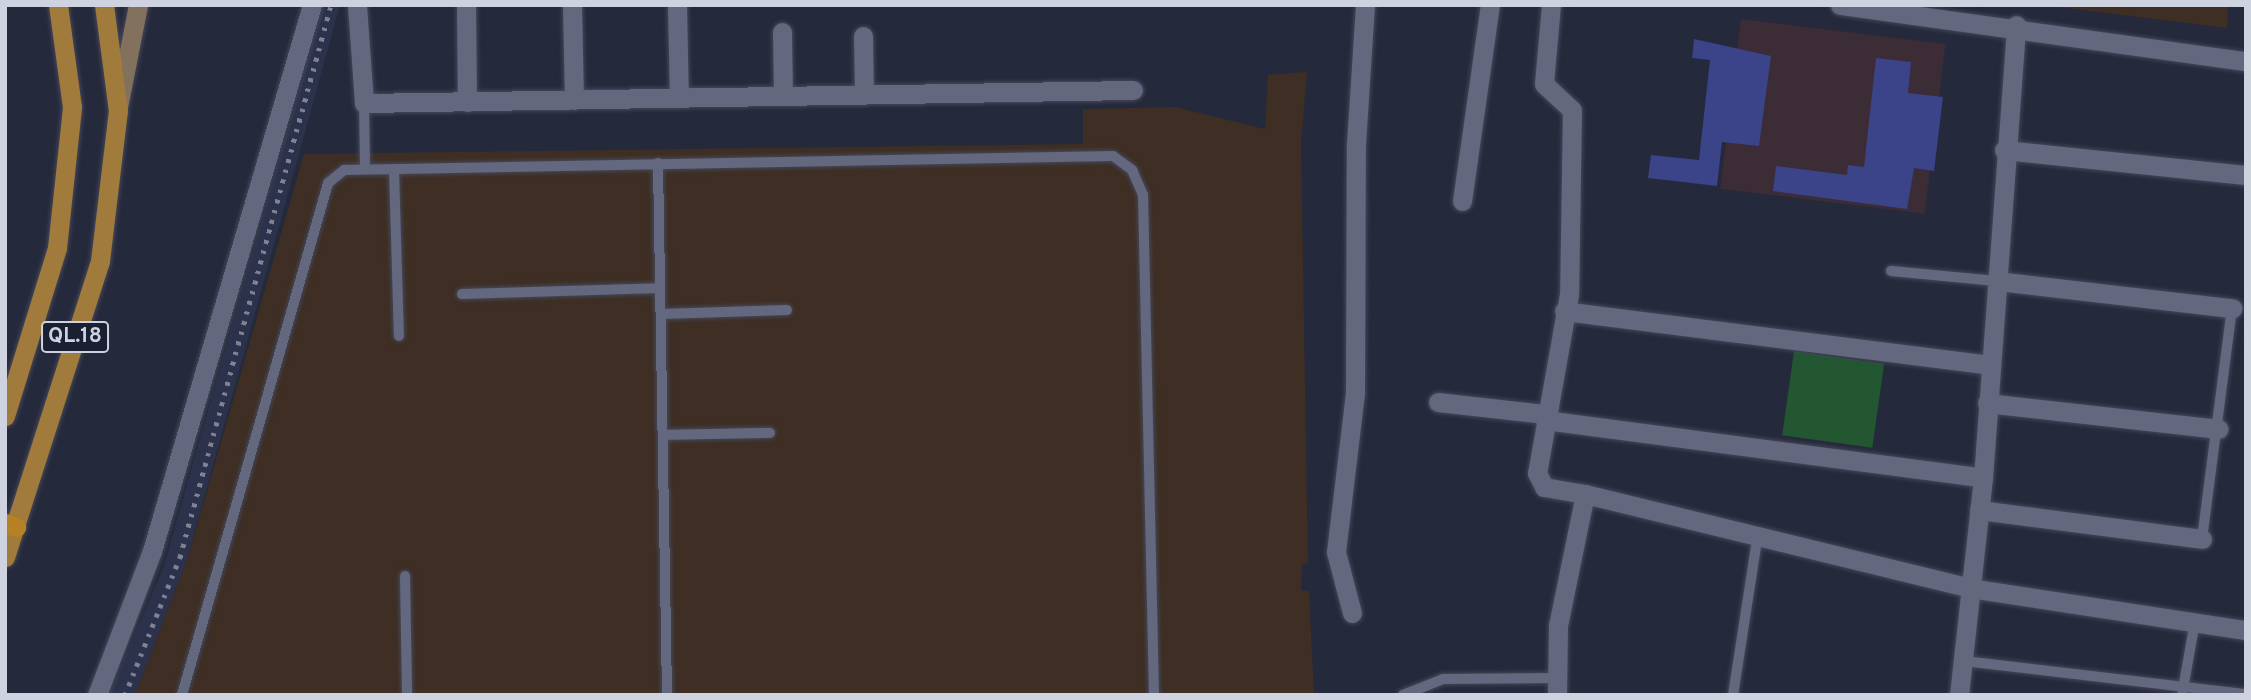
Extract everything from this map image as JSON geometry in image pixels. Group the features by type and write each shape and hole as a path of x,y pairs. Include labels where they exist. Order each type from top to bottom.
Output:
{"main road":[{"name":"QL.18","path":"5,416 57,248 72,107 58,5"},
{"name":"QL.18","path":"5,557 10,525 100,261 118,111 104,5"},
{"path":"118,111 138,5"}],"street":[{"path":"97,695 152,551 312,5"},
{"path":"357,5 364,103 1133,90"},
{"path":"466,5 467,102"},
{"path":"572,5 574,100"},
{"path":"677,5 678,98"},
{"path":"1352,613 1336,552 1356,365 1356,144 1365,5"},
{"path":"1462,201 1490,5"},
{"path":"1551,5 1545,84 1572,110 1564,311 1545,417 1538,481 1544,488 1585,494 1758,534 1970,588 2246,630"},
{"path":"1840,5 1906,9 2246,61"},
{"path":"1959,695 1983,478 2004,150 2017,25"},
{"path":"782,32 783,96"},
{"path":"863,37 864,95"},
{"path":"2004,150 2246,175"},
{"path":"1997,281 2232,308"},
{"path":"1564,311 1989,365"},
{"path":"1438,402 1983,478"},
{"path":"1987,403 2219,429"},
{"path":"1556,687 1558,625 1585,494"},
{"path":"1979,510 2202,539"}],"lane":[{"path":"364,103 365,168"},
{"path":"182,695 328,183 344,170 1113,156 1132,170 1143,195 1154,695"},
{"path":"659,163 667,695"},
{"path":"394,170 399,336"},
{"path":"1891,271 1997,281"},
{"path":"462,294 660,288"},
{"path":"2202,539 2219,429 2232,308"},
{"path":"661,314 787,310"},
{"path":"663,435 770,433"},
{"path":"1733,695 1758,534"},
{"path":"405,576 407,695"},
{"path":"2182,691 2195,621"},
{"path":"1964,661 2182,691 2246,694"},
{"path":"1403,695 1443,678 1556,687"}],"shaded area":[{"path":"323,5 340,5 187,560 135,695 109,695 164,566"},
{"path":"2042,5 2228,5 2227,28"},
{"path":"1741,19 1945,44 1925,214 1720,189"},
{"path":"1307,72 1301,142 1308,563 1302,564 1301,591 1309,591 1314,695 135,695 187,560 304,154 1083,144 1083,109 1175,107 1265,129 1268,75"}],"green space":[{"path":"1794,351 1884,364 1872,448 1782,435"}],"building":[{"path":"1694,39 1771,56 1759,146 1722,142 1717,186 1648,178 1651,155 1699,160 1710,60 1692,58"},
{"path":"1876,58 1911,62 1908,93 1943,97 1934,171 1914,168 1907,209 1773,191 1776,166 1847,175 1848,165 1864,167"}],"railway":[{"path":"125,695 180,557 331,5"}]}
